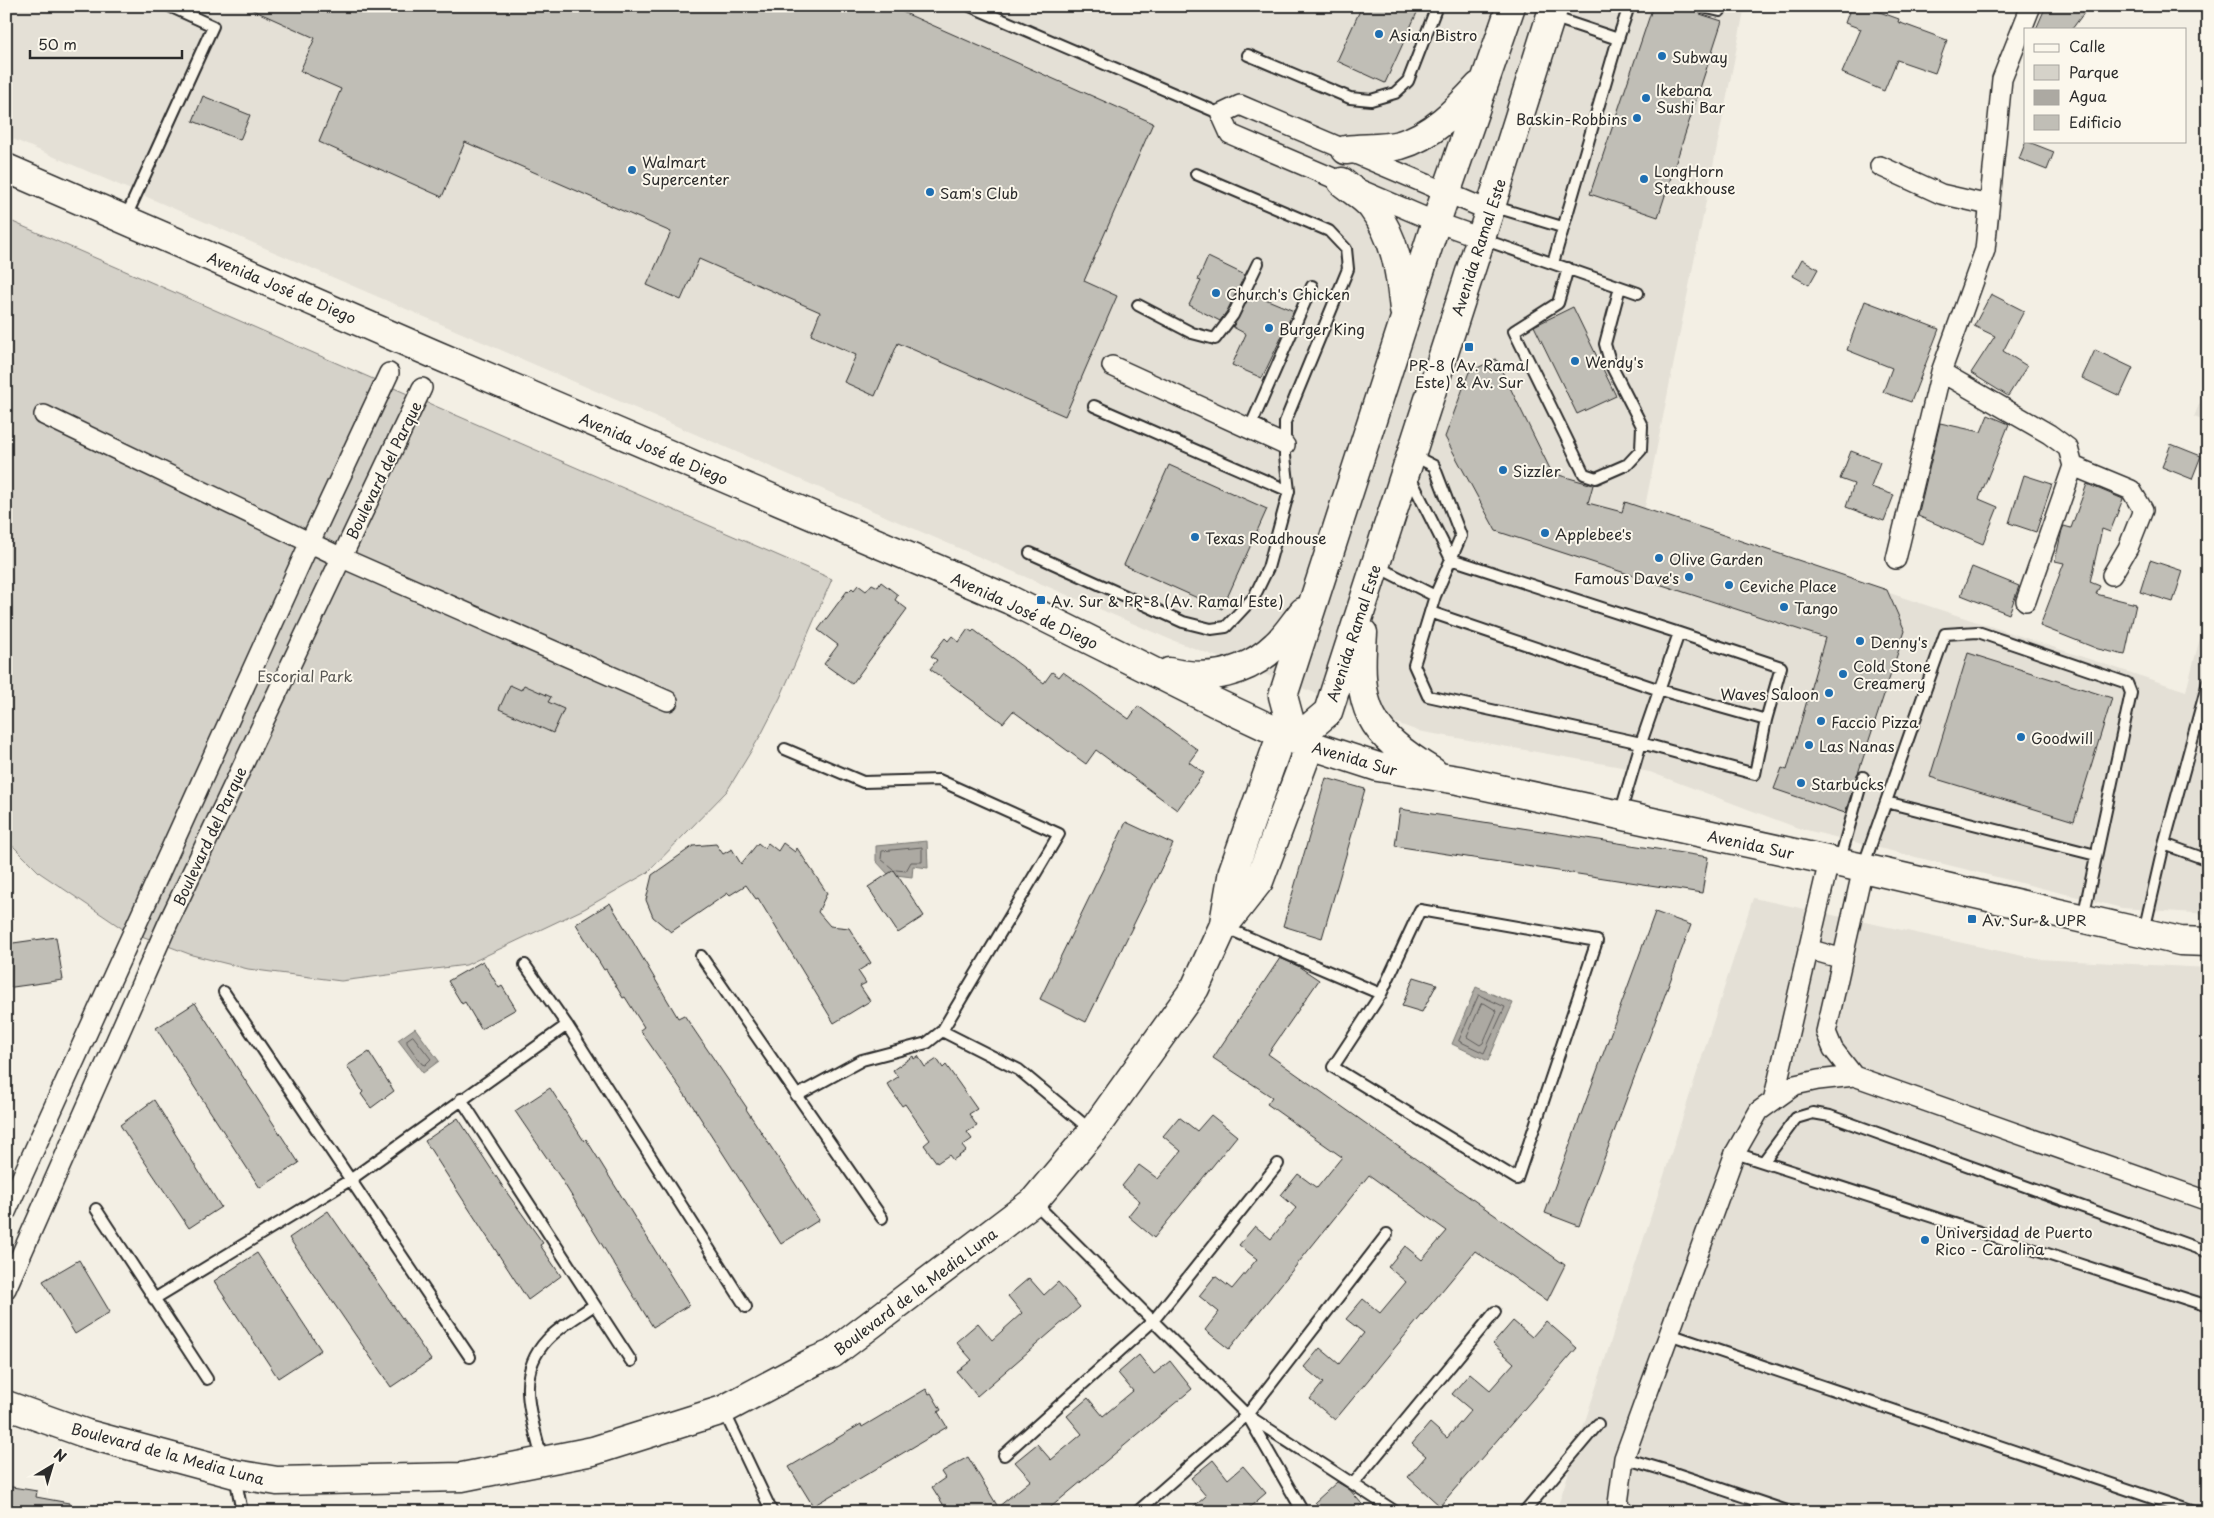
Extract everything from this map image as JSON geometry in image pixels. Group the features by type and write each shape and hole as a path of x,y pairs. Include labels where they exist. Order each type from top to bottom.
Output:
{"street":[{"path":"1296,739 1283,696 1436,222 1511,6"},
{"path":"1896,560 1942,372 1985,250 2002,79 2031,6"},
{"name":"Avenida Ramal Este","path":"1296,739 1328,712 1482,238 1553,12"},
{"path":"1346,150 1400,145 1432,130 1456,111 1486,78"},
{"path":"1482,238 1436,222 1230,134 1222,114 1240,105 1446,193 1491,209"},
{"path":"1880,166 1941,194 1989,204"},
{"name":"Avenida José de Diego","path":"6,168 1010,600 1143,667 1296,739"},
{"path":"1342,182 1371,206 1397,254 1405,317"},
{"path":"1112,366 1285,440"},
{"path":"1942,372 2049,434 2068,448 2073,466 2026,601"},
{"name":"Boulevard del Parque","path":"6,1212 310,542 389,373"},
{"name":"Boulevard del Parque","path":"6,1289 168,923 340,557 422,388"},
{"path":"44,415 340,557 668,700"},
{"path":"2073,466 2132,490 2143,510 2128,548 2112,575"},
{"path":"1366,594 1361,662 1364,699 1375,725 1401,752 1443,778"},
{"path":"1143,667 1187,676 1214,676 1236,671 1259,660 1278,644 1315,597"},
{"name":"Avenida Sur","path":"1296,739 1378,768 1443,778 1620,815 2180,941 2208,942"},
{"name":"Boulevard de la Media Luna","path":"6,1405 87,1434 235,1474 277,1481 462,1477 593,1451 723,1410 832,1354 1034,1202 1093,1132 1195,988 1223,927 1233,871 1296,739"},
{"path":"1773,1101 1808,949 1844,864"},
{"path":"1844,864 1843,959 1826,1032 1833,1049 1854,1076"},
{"path":"1808,949 1843,959"},
{"path":"1625,1512 1618,1504 1624,1458 1735,1152 1759,1111 1795,1086 1818,1080 1854,1076 2208,1201"}],"lane":[{"path":"124,220 213,26 169,6"},
{"path":"970,6 1222,114"},
{"path":"1248,54 1350,98 1371,100 1395,93 1408,81 1437,6"},
{"path":"1553,263 1562,227 1629,6"},
{"path":"1703,7 1720,11 1721,6"},
{"path":"1553,12 1618,39"},
{"path":"1030,553 1183,622 1211,629 1226,627 1254,597 1268,568 1290,491 1285,422 1348,269 1346,249 1329,230 1196,174"},
{"path":"1491,209 1562,227"},
{"path":"1482,238 1638,293"},
{"path":"1138,305 1192,333 1215,339 1233,315 1258,263"},
{"path":"1568,268 1558,303 1514,331 1584,474 1596,478 1628,464 1641,450 1642,426 1611,365 1605,344 1620,287"},
{"path":"1285,440 1252,423 1312,286"},
{"path":"1094,406 1290,491"},
{"path":"1409,462 1434,466 1461,536 1450,559 1435,596 1414,665 1428,696 1642,743 1756,774 1766,720 1781,667 1450,559 1409,462"},
{"path":"1375,566 1435,596"},
{"path":"1430,612 1660,690 1766,720"},
{"path":"1844,864 1886,802 1945,634 1978,632 2127,683 2131,693 2083,918"},
{"path":"1620,815 1679,633"},
{"path":"2144,932 2164,844 2208,682"},
{"path":"785,749 863,782 939,780 1059,834 942,1031 926,1043 862,1060 796,1096"},
{"path":"1844,864 1863,777"},
{"path":"1886,802 2096,855"},
{"path":"2164,844 2208,860"},
{"path":"1420,910 1597,942 1517,1179 1333,1067 1381,994 1420,910"},
{"path":"1223,927 1381,994"},
{"path":"700,956 882,1218"},
{"path":"526,965 567,1024 746,1307"},
{"path":"224,992 470,1357"},
{"path":"154,1299 350,1180 567,1024"},
{"path":"942,1031 1019,1070 1093,1132"},
{"path":"462,1099 631,1361"},
{"path":"1764,1161 1796,1118 1813,1113 1830,1116 2208,1252"},
{"path":"1735,1152 2208,1306"},
{"path":"1004,1455 1153,1322 1278,1164"},
{"path":"1034,1202 1247,1415 1396,1512"},
{"path":"96,1209 207,1379"},
{"path":"1137,1512 1247,1415 1387,1234"},
{"path":"542,1461 526,1389 530,1363 548,1339 594,1305"},
{"path":"1353,1484 1495,1312"},
{"path":"1669,1334 2194,1512"},
{"path":"723,1410 772,1512"},
{"path":"1247,1415 1303,1512"},
{"path":"1524,1512 1598,1424"},
{"path":"1624,1458 1790,1512"},
{"path":"235,1474 242,1512"}],"shaded area":[{"path":"6,6 1745,6 1644,512 2186,691 2208,608 2208,914 2122,908 1798,828 1650,772 1418,731 1169,639 6,136"},
{"path":"2208,382 2208,422 2194,417"},
{"name":"Universidad de Puerto Rico - Carolina","path":"1753,898 2037,959 2208,968 2208,1512 1556,1512"}],"green space":[{"name":"Escorial Park","path":"6,219 832,579 780,698 762,733 727,791 647,873 584,909 466,965 341,981 248,969 192,955 123,929 40,873 6,839"}],"water":[{"path":"927,841 928,868 913,866 912,877 888,874 876,861 876,846"},
{"path":"1476,987 1513,1003 1488,1061 1452,1044"},
{"path":"415,1028 439,1061 423,1073 398,1040"}],"building":[{"path":"244,6 889,6 1153,123 1084,281 1117,296 1065,416 898,343 875,396 844,382 856,355 811,335 820,312 699,259 681,300 647,285 671,232 465,142 442,197 319,142 341,89 300,71 315,38"},
{"name":"Asian Bistro","path":"1362,6 1420,6 1385,83 1337,61"},
{"path":"1653,6 1696,6 1700,14 1722,21 1658,217 1590,194"},
{"path":"1851,6 1863,6 1899,19 1898,22 1947,40 1935,73 1897,60 1884,91 1842,73 1861,29 1845,23"},
{"path":"2046,6 2089,6 2073,28 2036,28"},
{"path":"203,96 250,115 240,140 193,121"},
{"path":"2026,142 2054,152 2047,170 2019,159"},
{"name":"Church's Chicken","path":"1208,257 1245,275 1220,321 1189,305 1201,281 1198,280"},
{"path":"1802,259 1818,269 1809,285 1793,276"},
{"name":"Burger King","path":"1251,293 1294,311 1262,378 1232,365 1246,334 1233,327"},
{"path":"1991,294 2024,311 2003,351 2027,366 2008,396 1971,373 1995,336 1974,326"},
{"path":"1865,301 1939,329 1911,402 1883,392 1892,368 1847,350"},
{"name":"Wendy's","path":"1573,307 1616,396 1577,414 1534,326"},
{"path":"2095,350 2133,368 2120,396 2082,378"},
{"path":"1496,359 1552,473 1593,485 1588,503 1622,512 1625,502 1887,590 1905,631 1845,813 1774,789 1782,768 1787,770 1825,638 1496,531 1445,437 1469,372"},
{"path":"1988,415 2009,424 1979,499 1998,507 1983,544 1918,516 1940,423 1981,432"},
{"path":"2171,444 2201,456 2192,479 2162,467"},
{"path":"1851,451 1880,462 1871,487 1894,495 1884,521 1846,507 1854,484 1840,479"},
{"name":"Texas Roadhouse","path":"1169,465 1267,509 1222,609 1124,565"},
{"path":"2024,475 2052,484 2036,532 2009,523"},
{"path":"2087,484 2123,499 2110,532 2102,529 2090,582 2100,586 2096,594 2136,604 2125,655 2098,649 2040,626 2064,563 2055,561 2062,530 2064,526 2071,528"},
{"path":"2150,560 2183,571 2173,602 2140,592"},
{"path":"1972,567 2019,586 2009,614 1961,595"},
{"path":"881,582 898,595 895,600 907,609 852,684 824,664 838,645 818,630 847,591 852,588 854,590 858,585 866,591 872,584 878,587"},
{"path":"968,629 972,632 974,630 1044,683 1052,672 1059,677 1063,672 1129,719 1138,706 1198,750 1189,762 1204,773 1177,810 1096,750 1086,764 1013,711 1003,723 930,669 937,660 931,656 945,638 948,641 952,636 959,642"},
{"name":"Goodwill","path":"1968,653 2112,698 2074,821 1930,777"},
{"path":"510,685 521,690 524,685 551,697 548,702 564,709 553,733 499,709"},
{"path":"1326,778 1365,789 1322,938 1283,926"},
{"path":"1400,809 1708,857 1702,893 1395,846"},
{"path":"1126,822 1173,844 1086,1022 1040,999"},
{"path":"758,843 764,848 768,843 778,851 783,843 795,852 797,848 827,893 818,912 830,926 849,928 871,963 858,971 866,983 860,986 870,1001 834,1023 758,898 756,899 746,885 730,895 728,893 671,932 653,917 646,900 652,875 693,846 716,844 723,854 732,849 741,864"},
{"path":"894,870 924,916 898,933 868,887"},
{"path":"610,903 678,1018 684,1015 819,1220 781,1244 692,1105 640,1030 644,1027 625,997 623,998 606,969 604,970 576,924"},
{"path":"1655,912 1691,925 1579,1226 1545,1213"},
{"path":"56,937 63,980 6,988 6,944"},
{"path":"1280,958 1298,966 1319,980 1268,1054 1565,1265 1547,1301 1475,1251 1335,1420 1310,1399 1323,1383 1304,1367 1320,1348 1339,1364 1364,1333 1346,1319 1363,1299 1380,1313 1406,1282 1388,1267 1405,1246 1422,1260 1447,1231 1369,1175 1229,1349 1205,1330 1219,1312 1199,1296 1215,1276 1232,1289 1257,1259 1239,1245 1255,1226 1271,1239 1296,1208 1281,1195 1298,1174 1317,1188 1342,1157 1267,1104 1272,1097 1213,1058"},
{"path":"483,961 499,988 502,986 516,1009 481,1029 465,1002 462,1004 448,981"},
{"path":"1414,977 1437,984 1422,1012 1402,1006"},
{"path":"195,1003 299,1163 260,1188 156,1028"},
{"path":"369,1052 394,1091 371,1108 361,1094 363,1092 347,1066"},
{"path":"913,1056 914,1059 918,1056 925,1067 937,1059 943,1068 946,1065 977,1109 969,1114 977,1126 967,1132 972,1139 962,1146 966,1151 953,1160 949,1155 937,1163 924,1145 930,1140 905,1104 902,1106 887,1084 898,1077 893,1070"},
{"path":"550,1088 584,1141 586,1139 689,1305 653,1327 560,1177 515,1111"},
{"path":"154,1100 221,1207 189,1228 120,1125"},
{"path":"1211,1115 1237,1136 1154,1238 1128,1216 1140,1201 1122,1186 1139,1165 1158,1179 1181,1151 1163,1136 1179,1117 1197,1131"},
{"path":"458,1118 505,1190 543,1243 540,1245 561,1276 528,1300 425,1141"},
{"path":"328,1211 431,1360 391,1387 289,1238"},
{"path":"257,1253 321,1350 278,1378 214,1281"},
{"path":"79,1260 110,1312 75,1334 43,1281"},
{"path":"1029,1278 1044,1295 1058,1282 1080,1307 977,1396 957,1372 972,1360 956,1342 978,1323 992,1340 1022,1313 1008,1296"},
{"path":"1513,1321 1532,1337 1546,1321 1577,1348 1440,1506 1408,1477 1426,1456 1412,1444 1430,1423 1447,1438 1471,1410 1452,1394 1470,1373 1490,1390 1514,1363 1493,1344"},
{"path":"1139,1355 1154,1374 1170,1361 1192,1389 1045,1512 948,1512 932,1487 945,1478 941,1472 968,1457 998,1507 1031,1480 1015,1462 1037,1444 1051,1460 1082,1434 1067,1416 1088,1398 1103,1416 1133,1391 1118,1373"},
{"path":"926,1389 929,1394 931,1393 941,1410 938,1412 947,1427 813,1506 789,1467 861,1424 862,1427"},
{"path":"1213,1460 1228,1479 1243,1466 1266,1493 1244,1512 1188,1512 1206,1496 1191,1478"},
{"path":"1337,1482 1349,1489 1362,1504 1354,1512 1324,1512 1315,1502"},
{"path":"6,1486 37,1491 36,1497 69,1503 68,1512 6,1512"}],"place":[{"name":"Asian Bistro","path":"1379,34"},
{"name":"Subway","path":"1662,56"},
{"name":"Ikebana Sushi Bar","path":"1646,98"},
{"name":"Baskin-Robbins","path":"1637,118"},
{"name":"Walmart Supercenter","path":"632,170"},
{"name":"LongHorn Steakhouse","path":"1644,179"},
{"name":"Sam's Club","path":"930,192"},
{"name":"Church's Chicken","path":"1216,293"},
{"name":"Burger King","path":"1269,328"},
{"name":"PR-8 (Av. Ramal Este) & Av. Sur","path":"1469,347"},
{"name":"Wendy's","path":"1575,361"},
{"name":"Sizzler","path":"1503,470"},
{"name":"Applebee's","path":"1545,533"},
{"name":"Texas Roadhouse","path":"1195,537"},
{"name":"Olive Garden","path":"1659,558"},
{"name":"Famous Dave's","path":"1689,577"},
{"name":"Ceviche Place","path":"1729,585"},
{"name":"Av. Sur & PR-8 (Av. Ramal Este)","path":"1041,600"},
{"name":"Tango","path":"1784,607"},
{"name":"Denny's","path":"1860,641"},
{"name":"Cold Stone Creamery","path":"1843,674"},
{"name":"Waves Saloon","path":"1829,693"},
{"name":"Faccio Pizza","path":"1821,721"},
{"name":"Goodwill","path":"2021,737"},
{"name":"Las Nanas","path":"1809,745"},
{"name":"Starbucks","path":"1801,783"},
{"name":"Av. Sur & UPR","path":"1972,919"},
{"name":"Universidad de Puerto Rico - Carolina","path":"1925,1240"}]}
